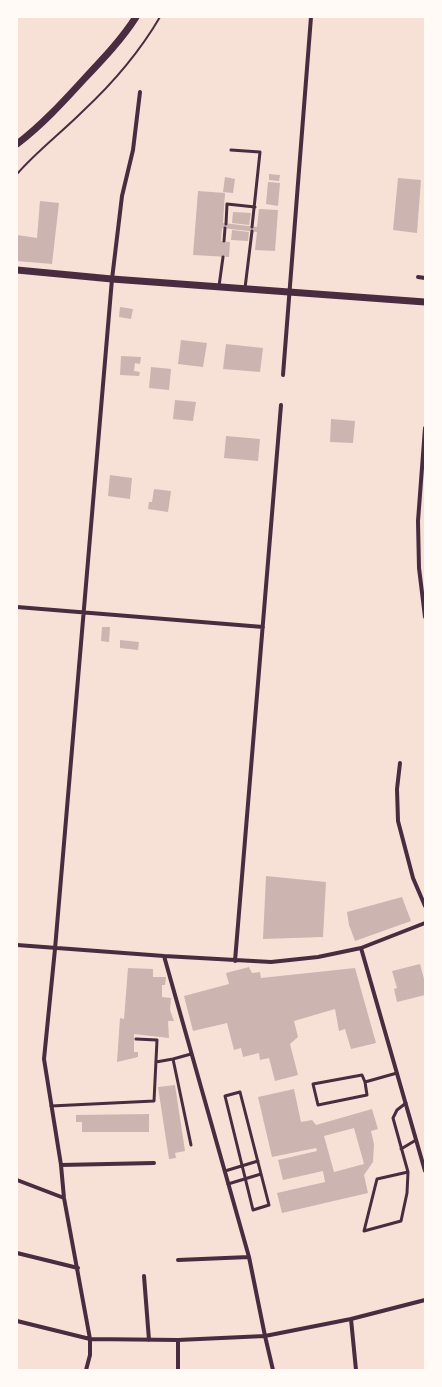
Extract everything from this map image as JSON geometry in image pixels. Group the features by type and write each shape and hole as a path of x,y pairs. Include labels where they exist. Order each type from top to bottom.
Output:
{"street":[{"path":"17,144 30,134 100,62 136,17"},
{"path":"283,375 288,291 311,17"},
{"path":"86,1370 90,1355 90,1339 64,1198 61,1165 44,1059 55,949 112,279 122,196 133,150 140,92"},
{"path":"17,270 112,279 425,302"},
{"path":"418,277 425,278"},
{"path":"235,961 281,405"},
{"path":"425,428 418,521 418,568 425,617"},
{"path":"17,607 263,627"},
{"path":"400,763 397,789 398,821 413,878 425,906"},
{"path":"17,945 55,949 271,962 318,957 361,948 425,923"},
{"path":"361,948 425,1171"},
{"path":"164,956 249,1257 264,1336 274,1370"},
{"path":"61,1165 154,1163"},
{"path":"17,1180 64,1198"},
{"path":"17,1252 78,1268"},
{"path":"178,1260 249,1257"},
{"path":"144,1276 149,1340"},
{"path":"17,1321 90,1339 178,1340 264,1336 351,1319 425,1300"},
{"path":"351,1319 356,1370"},
{"path":"178,1340 178,1370"}],"lane":[{"path":"231,150 260,152 252,227"},
{"path":"226,224 227,204 254,207"},
{"path":"224,241 225,228"},
{"path":"245,288 252,231"},
{"path":"219,286 223,257"},
{"path":"51,1106 154,1101 157,1040 136,1039"},
{"path":"156,1062 191,1054"},
{"path":"173,1059 190,1145"},
{"path":"365,1082 397,1073"},
{"path":"362,1075 365,1082 367,1095 318,1105 313,1084 362,1075"},
{"path":"240,1092 258,1161 269,1206 253,1210 226,1096 240,1092"},
{"path":"406,1103 397,1110 393,1118 408,1172 407,1193 401,1221 364,1231 376,1179 408,1172"},
{"path":"401,1149 416,1140"},
{"path":"225,1171 258,1161"},
{"path":"228,1184 261,1174"}],"path":[{"path":"17,174 32,157 97,98 150,34 160,17"}],"building":[{"path":"269,174 280,175 279,181 269,180"},
{"path":"225,177 235,179 233,193 223,192"},
{"path":"398,178 421,180 417,233 393,230"},
{"path":"268,182 280,183 278,206 266,204"},
{"path":"198,191 225,193 223,223 257,227 259,209 278,210 275,251 255,250 257,232 222,228 221,241 230,242 229,257 193,255"},
{"path":"40,201 59,203 52,264 17,261 17,235 37,238"},
{"path":"233,212 251,213 249,225 232,223"},
{"path":"232,230 249,232 248,241 231,240"},
{"path":"120,307 133,309 131,319 119,317"},
{"path":"181,340 207,343 203,367 178,364"},
{"path":"226,344 263,348 260,372 223,369"},
{"path":"121,356 141,357 140,364 135,363 134,371 140,372 139,376 120,375"},
{"path":"151,367 171,369 169,390 149,388"},
{"path":"175,400 196,402 193,421 173,419"},
{"path":"331,419 355,421 353,443 330,442"},
{"path":"226,436 260,439 258,461 224,458"},
{"path":"110,475 132,478 130,499 108,496"},
{"path":"154,489 171,491 168,512 148,509 149,502 152,502"},
{"path":"102,627 110,627 109,642 101,641"},
{"path":"120,640 139,642 138,650 120,648"},
{"path":"266,876 326,882 323,937 263,939"},
{"path":"402,897 411,921 355,941 349,925 347,912"},
{"path":"420,964 425,983 425,995 397,1002 394,989 397,988 392,971"},
{"path":"249,967 252,973 260,972 261,978 355,968 376,1043 351,1049 345,1029 339,1031 335,1009 294,1021 298,1037 290,1044 298,1075 275,1081 269,1058 260,1060 259,1053 243,1057 241,1048 234,1050 227,1023 193,1031 184,996 229,984 226,973"},
{"path":"128,968 153,969 153,977 166,977 165,985 162,985 162,997 171,998 170,1010 174,1021 168,1021 169,1038 134,1034 134,1052 138,1052 138,1057 117,1062 120,1018 124,1019"},
{"path":"175,1085 185,1151 175,1153 176,1158 169,1159 158,1087"},
{"path":"294,1089 301,1122 312,1120 316,1125 372,1109 378,1129 371,1131 374,1144 373,1162 364,1175 368,1193 282,1213 277,1193 325,1182 323,1171 283,1180 278,1160 317,1151 316,1148 272,1157 258,1097","holes":["354,1128 364,1164 334,1172 324,1136"]},
{"path":"149,1114 149,1132 82,1132 82,1122 76,1122 76,1115"}]}
